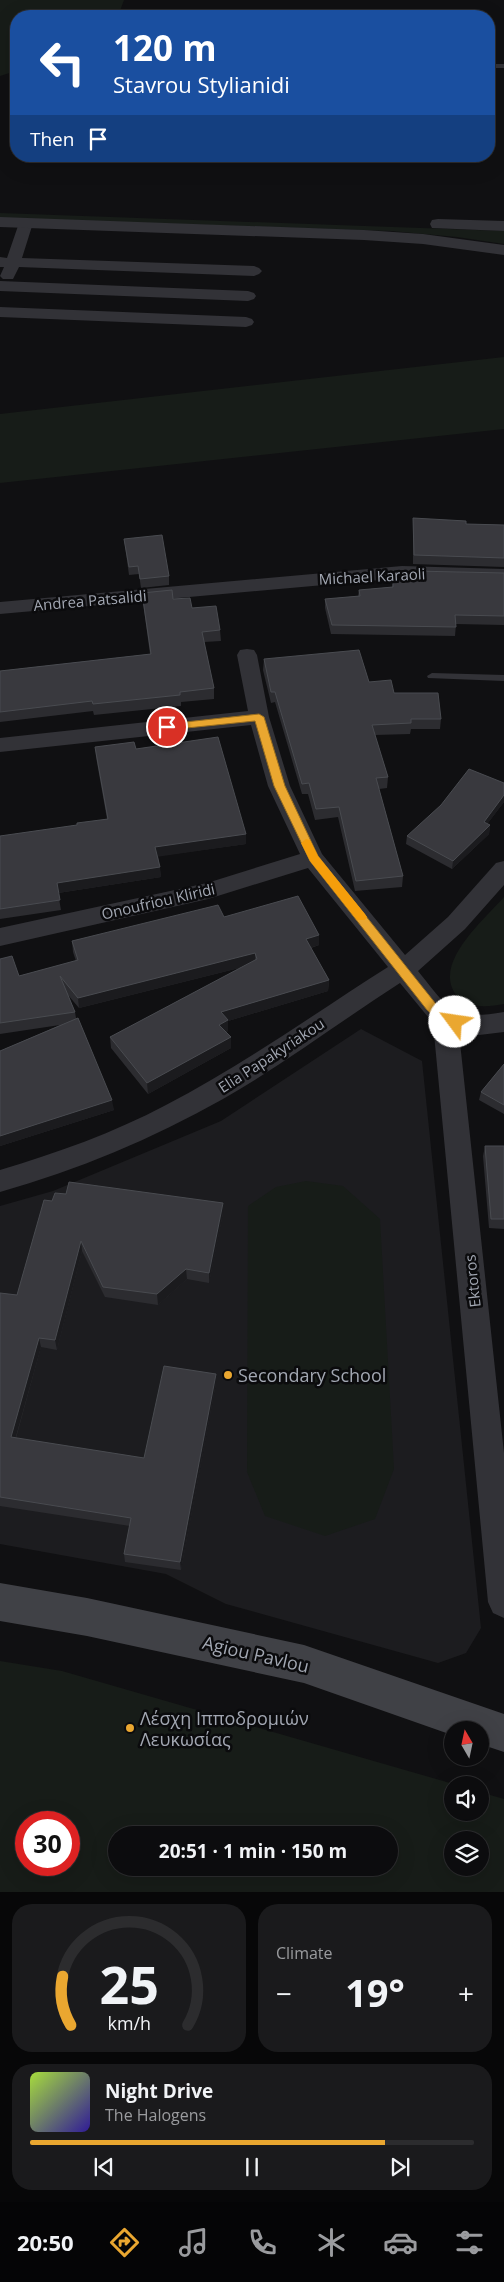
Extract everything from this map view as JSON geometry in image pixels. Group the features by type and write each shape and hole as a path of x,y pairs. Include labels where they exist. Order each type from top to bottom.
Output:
{"main road":[{"name":"Agiou Pavlou","path":"0,1602 87,1617 304,1664 504,1733"}],"street":[{"path":"0,209 504,226"},
{"path":"0,222 364,235 423,239 504,250"},
{"path":"26,223 6,263 1,290 248,296"},
{"path":"6,263 254,271"},
{"path":"0,312 246,322"},
{"name":"Michael Karaoli","path":"240,586 402,572 504,575"},
{"name":"Andrea Patsalidi","path":"0,608 240,586"},
{"path":"247,655 259,717 280,786 313,858 432,1007 446,1020 465,1025 489,1025 504,1022"},
{"path":"0,745 259,717"},
{"name":"Onoufriou Kliridi","path":"0,937 208,891 313,858"},
{"name":"Elia Papakyriakou","path":"0,1181 74,1158 194,1103 272,1057 403,969 436,942 483,894 504,869"},
{"name":"Ektoros","path":"446,1020 504,1602"}],"lane":[{"path":"432,676 504,678"}],"shaded area":[{"path":"0,0 124,0 120,10 10,10 10,73 0,76"},
{"path":"0,213 504,231 504,244 457,237 391,231 0,218"},
{"path":"504,357 504,429 0,483 0,414"},
{"path":"504,897 504,1004 492,1006 472,1005 457,996 451,984 451,970 455,957 463,943"},
{"name":"Secondary School","path":"361,1029 422,1061 481,1628 466,1653 438,1663 226,1604 166,1574 0,1544 0,1206 53,1191 221,1121"},
{"path":"306,1181 343,1186 380,1219 394,1469 375,1519 325,1536 265,1516 247,1472 248,1206 276,1187"},
{"name":"Λέσχη Ιπποδρομιών Λευκωσίας","path":"0,1661 62,1671 444,1781 444,1821 489,1821 489,1795 504,1799 504,1892 0,1892"}],"building":[{"path":"413,518 466,521 466,524 504,525 504,558 414,555"},
{"path":"162,535 169,576 140,579 138,566 129,567 124,539"},
{"path":"414,571 504,573 504,616 455,615 456,627 332,625 325,599 360,596 359,590 393,587 393,580 414,580"},
{"path":"172,590 173,599 190,598 192,608 216,606 220,630 202,632 214,688 180,692 180,695 93,704 92,701 0,712 0,671 151,654 142,593"},
{"path":"359,650 369,682 391,680 394,693 438,693 441,719 411,719 411,723 372,725 388,777 376,778 403,876 356,881 339,807 316,809 309,783 302,784 275,692 271,692 264,659"},
{"path":"218,737 246,834 155,847 160,867 57,883 60,900 0,909 0,836 108,819 95,747 134,742 136,749"},
{"path":"469,769 504,783 504,795 484,822 490,825 453,861 407,836 441,805"},
{"path":"298,896 319,935 306,939 329,980 221,1012 228,1020 219,1025 231,1037 147,1083 110,1037 257,959 255,953 78,998 60,976 75,1012 0,1023 0,959 12,956 19,976 78,960 72,941 218,905 224,917"},
{"path":"78,1018 112,1100 0,1136 0,1051"},
{"path":"504,1064 504,1105 481,1092"},
{"path":"485,1146 504,1146 504,1219 491,1219"},
{"path":"69,1182 223,1203 209,1273 186,1269 157,1294 103,1287 81,1241 55,1340 39,1338 11,1437 144,1458 164,1366 216,1374 180,1562 124,1554 131,1518 0,1497 0,1293 17,1295 44,1200 52,1201 55,1193 66,1194"}],"slow traffic":[{"path":"306,843 313,858 361,917"}],"place":[{"name":"Secondary School","path":"228,1375"},
{"name":"Λέσχη Ιπποδρομιών Λευκωσίας","path":"130,1728"}],"route":[{"path":"167,727 259,717 280,786 313,858 432,1007 446,1020 455,1022"}]}
